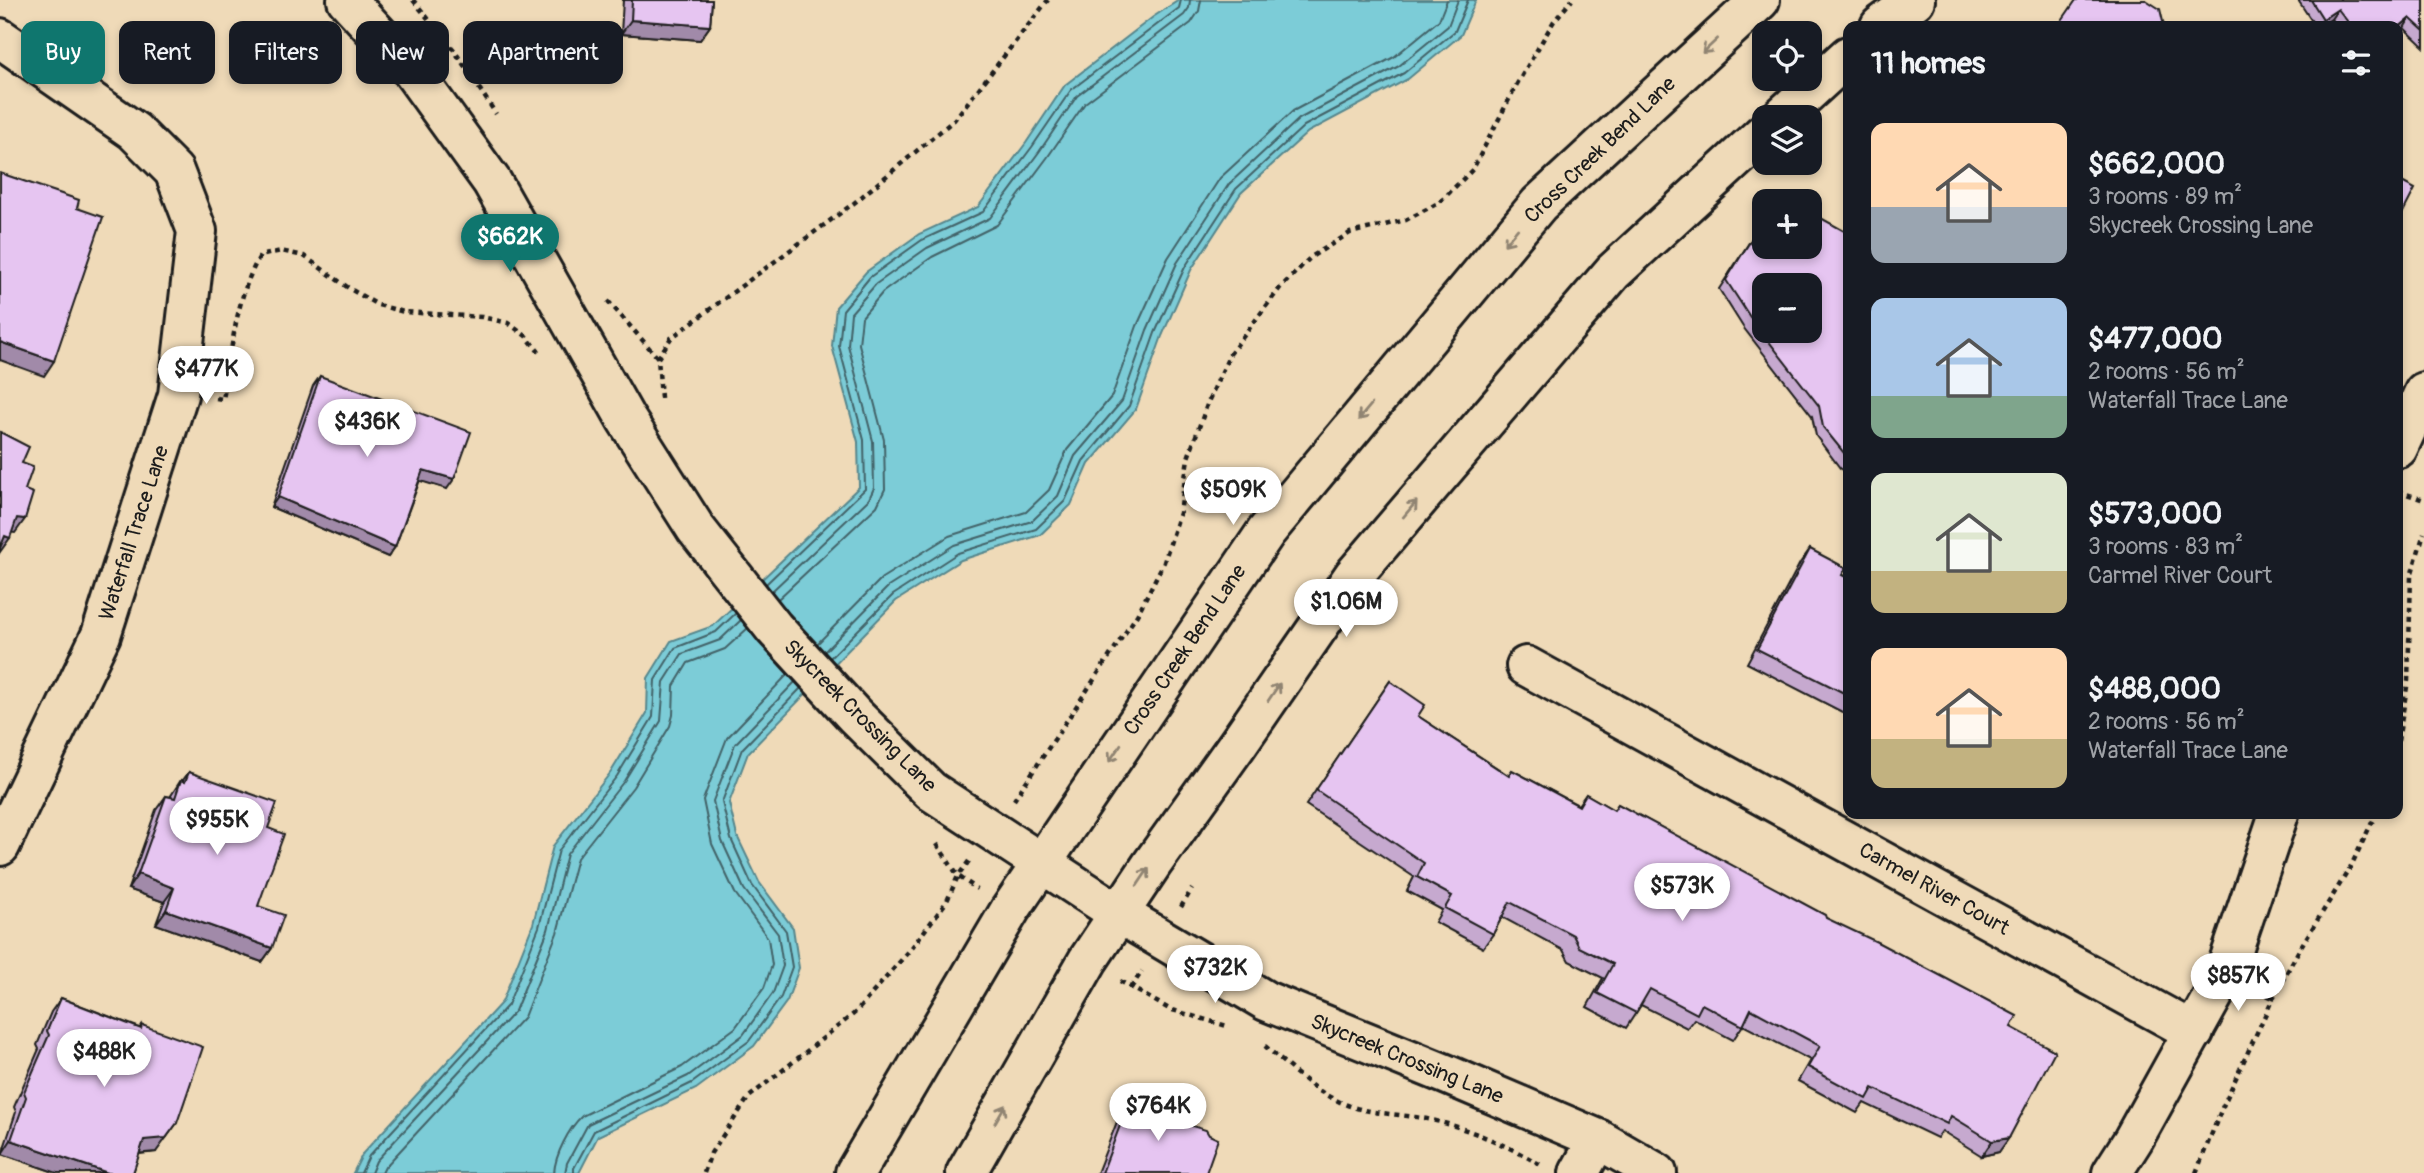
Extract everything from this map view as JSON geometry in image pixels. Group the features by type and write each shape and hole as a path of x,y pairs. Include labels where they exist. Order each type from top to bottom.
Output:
{"street":[{"name":"Skycreek Crossing Lane","path":"347,0 412,71 492,181 626,419 696,528 774,628 854,715 931,791 1118,913 1266,1001 1598,1139 1657,1173"},
{"name":"Cross Creek Bend Lane","path":"855,1173 1010,910 1266,533 1539,204 1760,0"},
{"path":"1887,21 1915,0"},
{"name":"Waterfall Trace Lane","path":"0,38 134,131 174,171 197,231 178,395 101,635 0,846"},
{"path":"1794,105 1843,61"},
{"path":"966,1173 1088,960 1118,913 1354,575 1613,272 1752,144"},
{"path":"2403,437 2424,392"},
{"name":"Carmel River Court","path":"1526,666 2194,1032"},
{"path":"2112,1173 2224,976 2277,819"},
{"path":"1579,1173 1598,1139"}],"path":[{"path":"662,400 658,358 671,338 854,203 954,120 1048,0"},
{"path":"704,1173 711,1153 749,1097 856,1012 910,950 947,901 958,876 1028,781 1137,615 1164,562 1180,513 1188,458 1208,402 1230,354 1280,288 1311,257 1350,233 1406,220 1440,202 1473,169 1517,83 1554,21 1572,0"},
{"path":"178,395 223,399 249,276 260,256 281,251 304,256 350,289 378,305 404,312 482,317 508,323 526,336 541,355"},
{"path":"2403,493 2424,500"},
{"path":"2403,711 2408,681 2411,576 2424,533"},
{"path":"2196,1173 2222,1108 2273,998 2300,948 2350,868 2374,819"}],"water":[{"path":"1179,0 1476,0 1461,35 1408,79 1308,132 1241,193 1191,270 1162,336 1136,409 1089,464 1071,505 1040,535 961,560 896,601 748,753 729,803 737,836 759,882 793,928 799,968 787,1001 754,1046 696,1089 598,1136 579,1173 353,1173 363,1153 502,1002 533,924 553,846 611,772 647,713 648,678 671,641 713,626 859,487 858,442 832,346 836,307 866,272 919,234 978,207 1065,85"}],"building":[{"path":"632,0 712,0 710,26 631,20"},
{"path":"2076,0 2146,0 2160,9 2163,21 2061,21"},
{"path":"2311,0 2424,0 2424,31 2410,18 2403,24 2403,21 2347,21 2338,9 2323,19"},
{"path":"0,173 79,200 77,208 103,217 54,361 0,342"},
{"path":"2403,183 2415,189 2403,212"},
{"path":"1822,219 1843,230 1843,452 1823,427 1819,406 1770,343 1822,343 1822,273 1752,273 1752,320 1726,280 1752,238 1752,259 1822,259"},
{"path":"320,376 471,432 454,479 423,470 395,547 278,497"},
{"path":"0,432 29,447 22,463 33,467 25,490 33,493 25,519 17,518 10,538 5,536 0,548"},
{"path":"1810,549 1843,566 1843,692 1757,649"},
{"path":"1390,681 1425,705 1418,716 1509,776 1512,770 1579,806 1586,794 1614,810 1618,804 1825,915 1826,918 2017,1016 2011,1027 2055,1051 2009,1138 1992,1141 1951,1116 1947,1124 1873,1088 1867,1099 1808,1067 1820,1046 1751,1009 1743,1026 1702,1004 1697,1014 1650,989 1636,1013 1597,993 1613,964 1579,947 1573,935 1510,902 1493,934 1445,908 1452,896 1417,877 1424,863 1316,790"},
{"path":"189,772 277,803 268,828 284,834 258,906 284,915 272,948 166,910 174,888 138,874 166,796 175,798 181,780 185,782"},
{"path":"61,998 141,1029 142,1025 203,1047 177,1123 166,1138 144,1140 133,1173 108,1173 11,1140 26,1097 24,1092 49,1035 47,1031"},
{"path":"1132,1094 1166,1107 1162,1117 1206,1130 1209,1135 1218,1139 1206,1173 1102,1173"}]}
